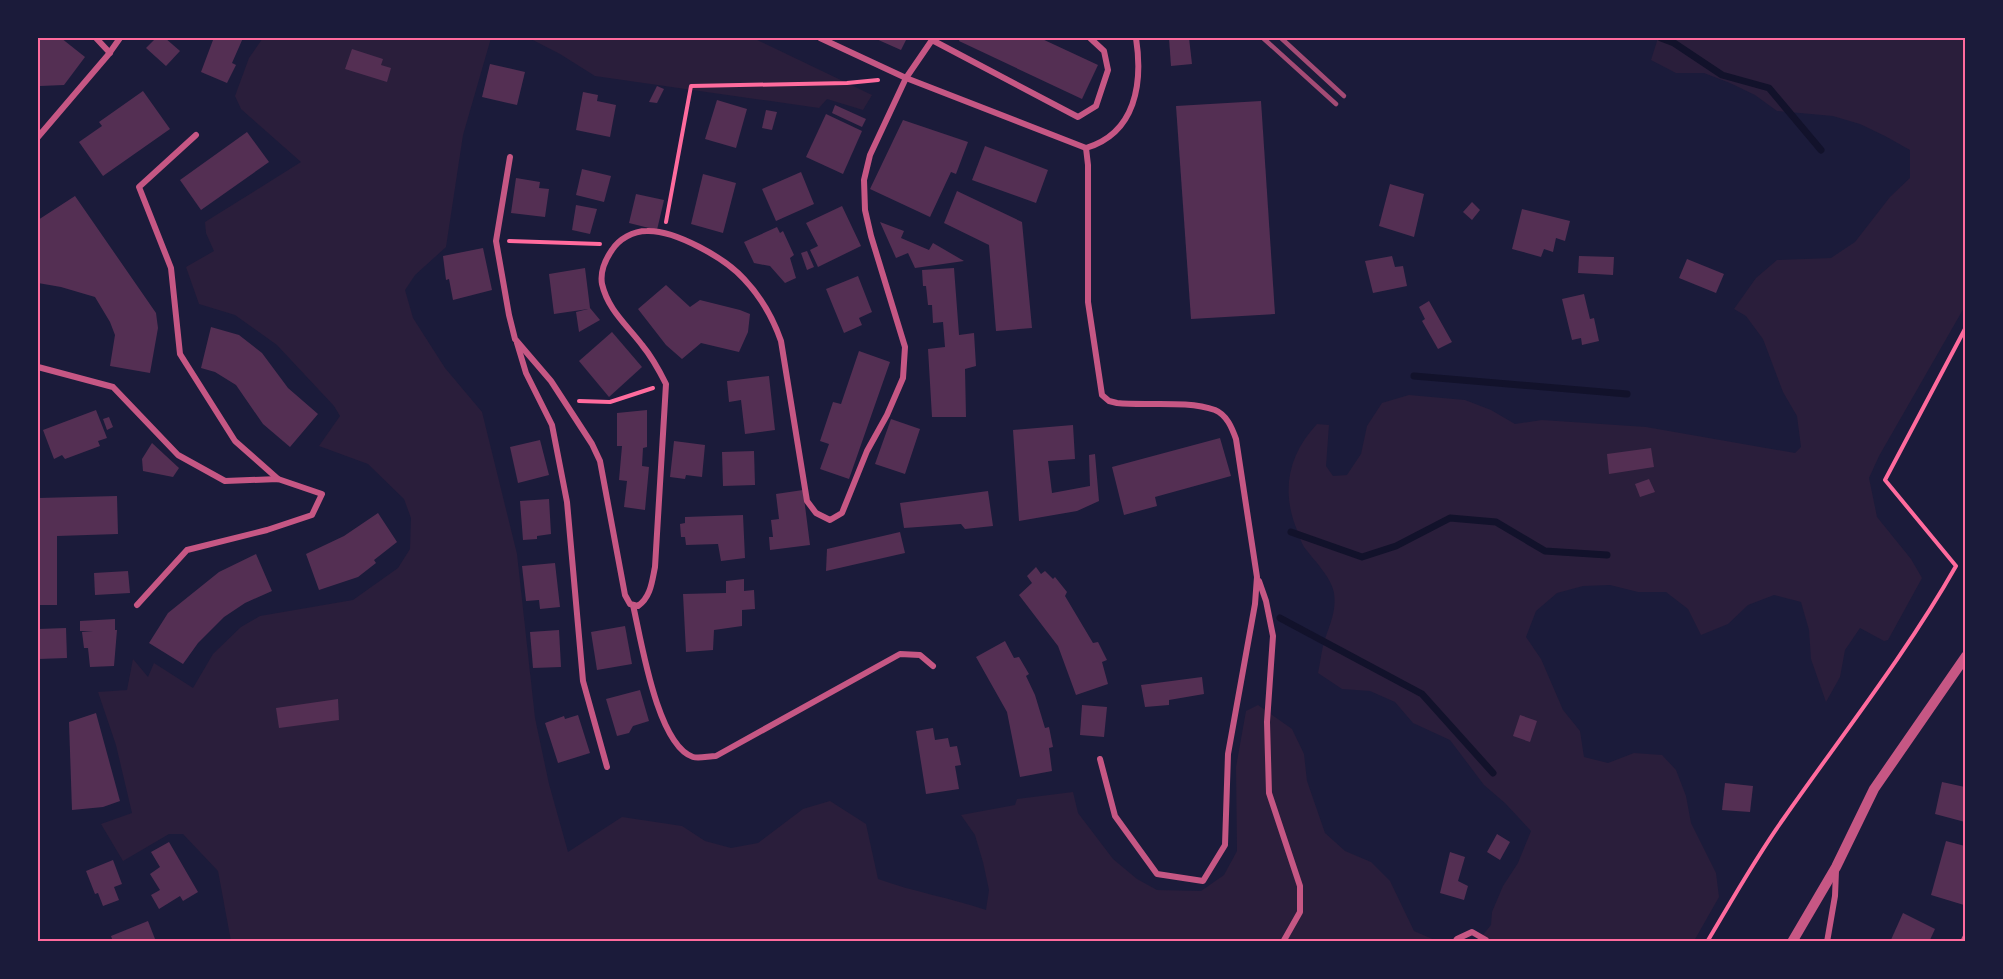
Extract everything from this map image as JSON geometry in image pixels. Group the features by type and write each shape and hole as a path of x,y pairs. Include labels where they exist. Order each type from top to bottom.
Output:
{"street":[{"path":"96,38 110,53"},
{"path":"38,137 110,53 120,38"},
{"path":"820,38 906,78 1086,148 1112,135 1130,114 1139,78 1136,38"},
{"path":"633,605 638,606 644,602 650,591 655,567 666,384 652,359 607,301 602,283 602,271 616,244 627,236 646,230 664,233 704,250 733,268 745,279 773,318 781,341 807,501 816,513 830,520 842,513 867,451 887,415 903,378 905,347 871,236 865,210 864,180 870,155 906,78 932,40 1078,117 1096,106 1108,70 1104,51 1090,38"},
{"path":"196,135 139,187 171,268 180,354 235,441 278,479"},
{"path":"1086,148 1088,302 1102,395 1109,401 1117,403 1188,406 1216,411 1230,423 1236,439 1257,577 1266,601 1273,636 1268,722 1269,793 1300,886 1300,912 1283,942"},
{"path":"510,158 495,241 515,339 526,373 552,424 567,502 583,681 607,767"},
{"path":"515,339 551,381 592,444 600,461 625,595 633,605 658,711 676,746 693,757 716,756 900,654 920,655 933,666"},
{"path":"38,367 112,387 178,455 225,481 278,479 322,494 312,515 267,530 187,550 137,605"},
{"path":"1100,759 1115,816 1157,874 1203,881 1225,845 1228,754 1255,604 1257,577"},
{"path":"1792,942 1836,867 1874,789 1965,656"},
{"path":"1827,942 1835,896 1836,867"},
{"path":"1455,942 1472,932 1486,939 1487,942"},
{"path":"1963,942 1965,936"}],"path":[{"path":"664,233 691,86 847,83 906,78"},
{"path":"495,241 616,244"},
{"path":"1707,942 1782,820 1938,598 1956,566 1885,480 1965,327"},
{"path":"563,401 610,402 666,384"}],"shaded area":[{"path":"263,38 491,38 463,135 446,247 415,275 405,290 413,318 445,368 482,412 517,554 535,718 549,784 568,852 622,817 682,826 705,841 731,848 758,843 803,809 830,801 866,824 878,879 986,910 989,890 983,862 975,835 961,815 1015,805 1017,799 1073,792 1078,813 1113,859 1137,879 1157,890 1201,891 1224,875 1237,851 1236,767 1246,711 1258,705 1292,729 1304,754 1307,781 1325,833 1345,851 1371,862 1390,881 1414,931 1437,941 231,941 218,871 183,834 169,834 123,861 101,824 132,813 116,745 98,692 127,690 133,659 148,677 154,663 193,688 213,654 241,627 260,616 353,600 398,568 410,549 411,518 404,499 368,464 319,446 340,416 334,406 277,345 235,315 199,304 186,267 214,251 206,233 205,222 301,162 241,109 235,96 249,58"},
{"path":"529,38 753,38 872,95 863,110 827,99 819,108 595,76"},
{"path":"1658,38 1965,38 1965,306 1879,456 1869,478 1877,517 1911,559 1922,578 1888,640 1884,641 1860,628 1845,650 1840,677 1826,702 1811,659 1809,630 1801,602 1774,595 1748,605 1728,624 1701,635 1688,609 1666,592 1638,592 1610,585 1583,586 1557,593 1536,611 1526,637 1541,659 1563,710 1580,731 1584,757 1608,763 1634,753 1662,755 1676,770 1686,796 1691,823 1716,873 1719,897 1694,941 1478,941 1491,925 1492,912 1503,886 1518,863 1531,831 1505,803 1484,785 1450,740 1413,723 1395,702 1370,691 1342,689 1318,673 1335,600 1333,587 1299,537 1289,501 1290,474 1299,448 1317,424 1329,425 1326,466 1333,476 1347,475 1361,454 1367,426 1382,403 1409,395 1465,400 1491,410 1515,424 1542,420 1646,427 1795,453 1801,447 1797,416 1783,392 1763,339 1746,316 1734,309 1756,278 1777,260 1831,258 1855,242 1890,197 1910,178 1910,150 1860,124 1833,116 1777,111 1755,95 1704,73 1676,73 1651,60"}],"building":[{"path":"38,38 61,38 85,57 64,85 40,86"},
{"path":"156,38 165,38 180,51 166,66 146,48"},
{"path":"243,38 232,63 236,65 227,83 201,72 213,40"},
{"path":"874,38 907,38 901,50"},
{"path":"960,38 1040,38 1098,65 1082,99 959,41"},
{"path":"1169,38 1189,38 1192,64 1171,66"},
{"path":"352,49 383,59 381,65 391,68 387,82 345,69"},
{"path":"490,64 525,72 517,105 482,97"},
{"path":"657,86 664,89 657,103 649,102"},
{"path":"143,91 170,129 103,176 79,142 102,126 99,122"},
{"path":"583,92 598,95 597,101 616,105 610,137 576,130"},
{"path":"717,100 747,109 736,148 705,139"},
{"path":"1261,101 1275,314 1191,319 1176,106"},
{"path":"835,105 866,119 862,127 832,113"},
{"path":"766,110 777,112 772,130 762,128"},
{"path":"826,114 862,131 843,174 806,157"},
{"path":"903,120 968,142 956,174 951,172 930,217 870,189"},
{"path":"247,132 269,162 201,210 180,180"},
{"path":"985,146 1048,170 1036,203 972,180"},
{"path":"582,169 611,176 604,202 576,195"},
{"path":"801,172 814,204 776,221 762,189"},
{"path":"703,174 736,183 723,233 691,224"},
{"path":"516,178 540,182 539,188 549,189 545,217 511,213"},
{"path":"1390,184 1424,194 1414,237 1379,226"},
{"path":"957,191 1022,222 1032,328 996,331 989,245 944,223"},
{"path":"636,194 664,200 657,230 629,223"},
{"path":"75,196 156,313 158,328 150,373 110,366 115,335 95,297 38,283 38,220"},
{"path":"1472,202 1480,210 1472,220 1463,212"},
{"path":"576,205 597,209 590,234 572,230"},
{"path":"842,206 861,246 818,267 810,250 818,246 806,223"},
{"path":"1522,209 1570,221 1565,241 1556,238 1553,252 1544,249 1541,257 1512,249"},
{"path":"880,222 904,231 901,238 929,250 933,243 964,261 915,268 908,253 896,258"},
{"path":"777,227 780,233 783,231 794,255 790,258 796,278 785,283 770,266 754,263 744,242"},
{"path":"483,248 492,290 453,300 449,279 446,280 443,256"},
{"path":"807,251 814,267 807,270 801,253"},
{"path":"1392,256 1395,267 1403,266 1407,286 1373,293 1365,261"},
{"path":"1579,256 1614,257 1613,275 1578,273"},
{"path":"1687,259 1724,274 1716,293 1679,278"},
{"path":"585,268 590,308 600,320 579,332 576,312 588,309 554,314 549,274"},
{"path":"954,268 959,335 974,333 976,366 965,369 966,417 932,417 928,349 945,347 943,322 933,323 932,305 928,305 922,270"},
{"path":"858,276 872,312 859,318 862,325 844,333 826,289"},
{"path":"666,285 690,307 700,300 750,314 748,332 739,352 701,343 682,359 666,345 638,309"},
{"path":"1584,294 1590,319 1594,318 1599,341 1582,345 1581,338 1572,340 1562,299"},
{"path":"1429,301 1452,342 1438,349 1422,321 1425,319 1419,307"},
{"path":"211,327 239,335 262,353 288,388 318,414 290,447 263,424 236,385 215,372 201,368"},
{"path":"612,332 642,367 609,397 579,361"},
{"path":"859,351 890,362 849,479 820,469 829,444 820,441 833,402 841,404"},
{"path":"769,376 775,430 745,434 741,400 729,402 727,381"},
{"path":"96,410 107,438 98,441 100,446 65,459 62,455 54,459 43,430"},
{"path":"647,410 647,447 643,448 642,466 649,467 645,510 624,507 627,481 619,480 622,446 617,446 617,413"},
{"path":"109,417 113,427 107,430 103,419"},
{"path":"891,419 920,429 905,474 875,464"},
{"path":"1073,425 1075,459 1048,461 1052,493 1090,486 1089,455 1095,454 1099,501 1077,511 1019,521 1013,430"},
{"path":"1220,438 1231,476 1155,497 1157,506 1124,515 1112,467"},
{"path":"540,440 549,475 518,483 510,447"},
{"path":"674,441 705,445 702,477 686,475 685,479 670,477"},
{"path":"152,443 179,468 173,477 143,471 142,459"},
{"path":"1651,448 1654,467 1609,474 1607,454"},
{"path":"754,451 755,485 723,486 722,452"},
{"path":"1649,479 1655,492 1640,497 1635,484"},
{"path":"803,490 810,545 770,550 769,537 773,537 771,520 779,519 776,494"},
{"path":"988,491 993,526 965,529 961,524 904,528 900,503"},
{"path":"117,496 118,534 57,536 57,605 38,605 38,498"},
{"path":"549,499 551,534 537,536 537,539 523,540 520,501"},
{"path":"378,513 397,542 374,560 376,563 358,577 319,590 306,554 344,536"},
{"path":"743,515 745,558 721,561 718,544 686,545 685,537 681,537 680,524 685,523 685,517"},
{"path":"900,532 905,553 826,571 827,549"},
{"path":"256,554 272,591 245,603 224,617 198,643 183,664 149,643 168,613 219,572"},
{"path":"555,563 560,607 540,609 539,600 526,601 522,566"},
{"path":"1036,567 1041,574 1045,571 1053,579 1055,577 1067,592 1065,596 1093,643 1098,642 1107,660 1102,662 1108,684 1076,695 1058,646 1019,595 1032,583 1027,576"},
{"path":"128,571 130,593 95,595 94,573"},
{"path":"744,579 744,591 754,590 755,609 742,610 742,626 714,630 713,650 686,652 683,594 726,593 726,581"},
{"path":"115,619 115,630 117,630 114,666 90,667 88,648 84,648 82,632 93,631 80,631 80,621"},
{"path":"625,626 632,664 597,670 591,632"},
{"path":"66,628 67,658 38,659 38,629"},
{"path":"559,630 561,667 533,668 530,632"},
{"path":"1005,641 1014,658 1019,657 1029,674 1026,676 1035,695 1045,728 1049,727 1053,747 1049,748 1052,771 1020,777 1007,712 976,657"},
{"path":"1202,677 1204,694 1169,700 1169,705 1145,707 1141,685"},
{"path":"640,690 649,721 633,726 629,733 617,736 606,699"},
{"path":"338,699 339,720 279,728 276,708"},
{"path":"1082,705 1107,707 1104,737 1080,735"},
{"path":"96,713 120,801 103,807 72,810 69,722"},
{"path":"578,715 590,753 558,763 545,723 564,716 565,719"},
{"path":"1520,715 1537,721 1530,742 1513,736"},
{"path":"933,728 935,740 948,738 950,747 957,746 961,765 955,766 959,789 926,794 916,731"},
{"path":"1942,782 1965,787 1965,822 1935,814"},
{"path":"1725,783 1753,786 1750,812 1722,810"},
{"path":"1497,834 1510,842 1500,860 1487,852"},
{"path":"1946,841 1965,846 1964,905 1931,895"},
{"path":"169,842 198,892 183,901 180,896 159,909 151,895 160,890 150,874 160,867 151,852"},
{"path":"1450,852 1465,857 1458,881 1468,886 1464,900 1440,893"},
{"path":"113,860 122,884 114,887 119,900 103,906 98,893 95,894 86,871"},
{"path":"1903,913 1935,929 1929,942 1890,942"},
{"path":"148,921 155,939 150,942 113,942 111,936"}],"waterway":[{"path":"1661,38 1674,43 1722,75 1769,88 1821,150"},
{"path":"1414,376 1627,394"},
{"path":"1291,532 1362,557 1396,546 1450,518 1496,522 1545,551 1607,555"},
{"path":"1280,618 1422,694 1493,773"}],"railway":[{"path":"1263,38 1336,104"},
{"path":"1281,38 1344,96"}]}
